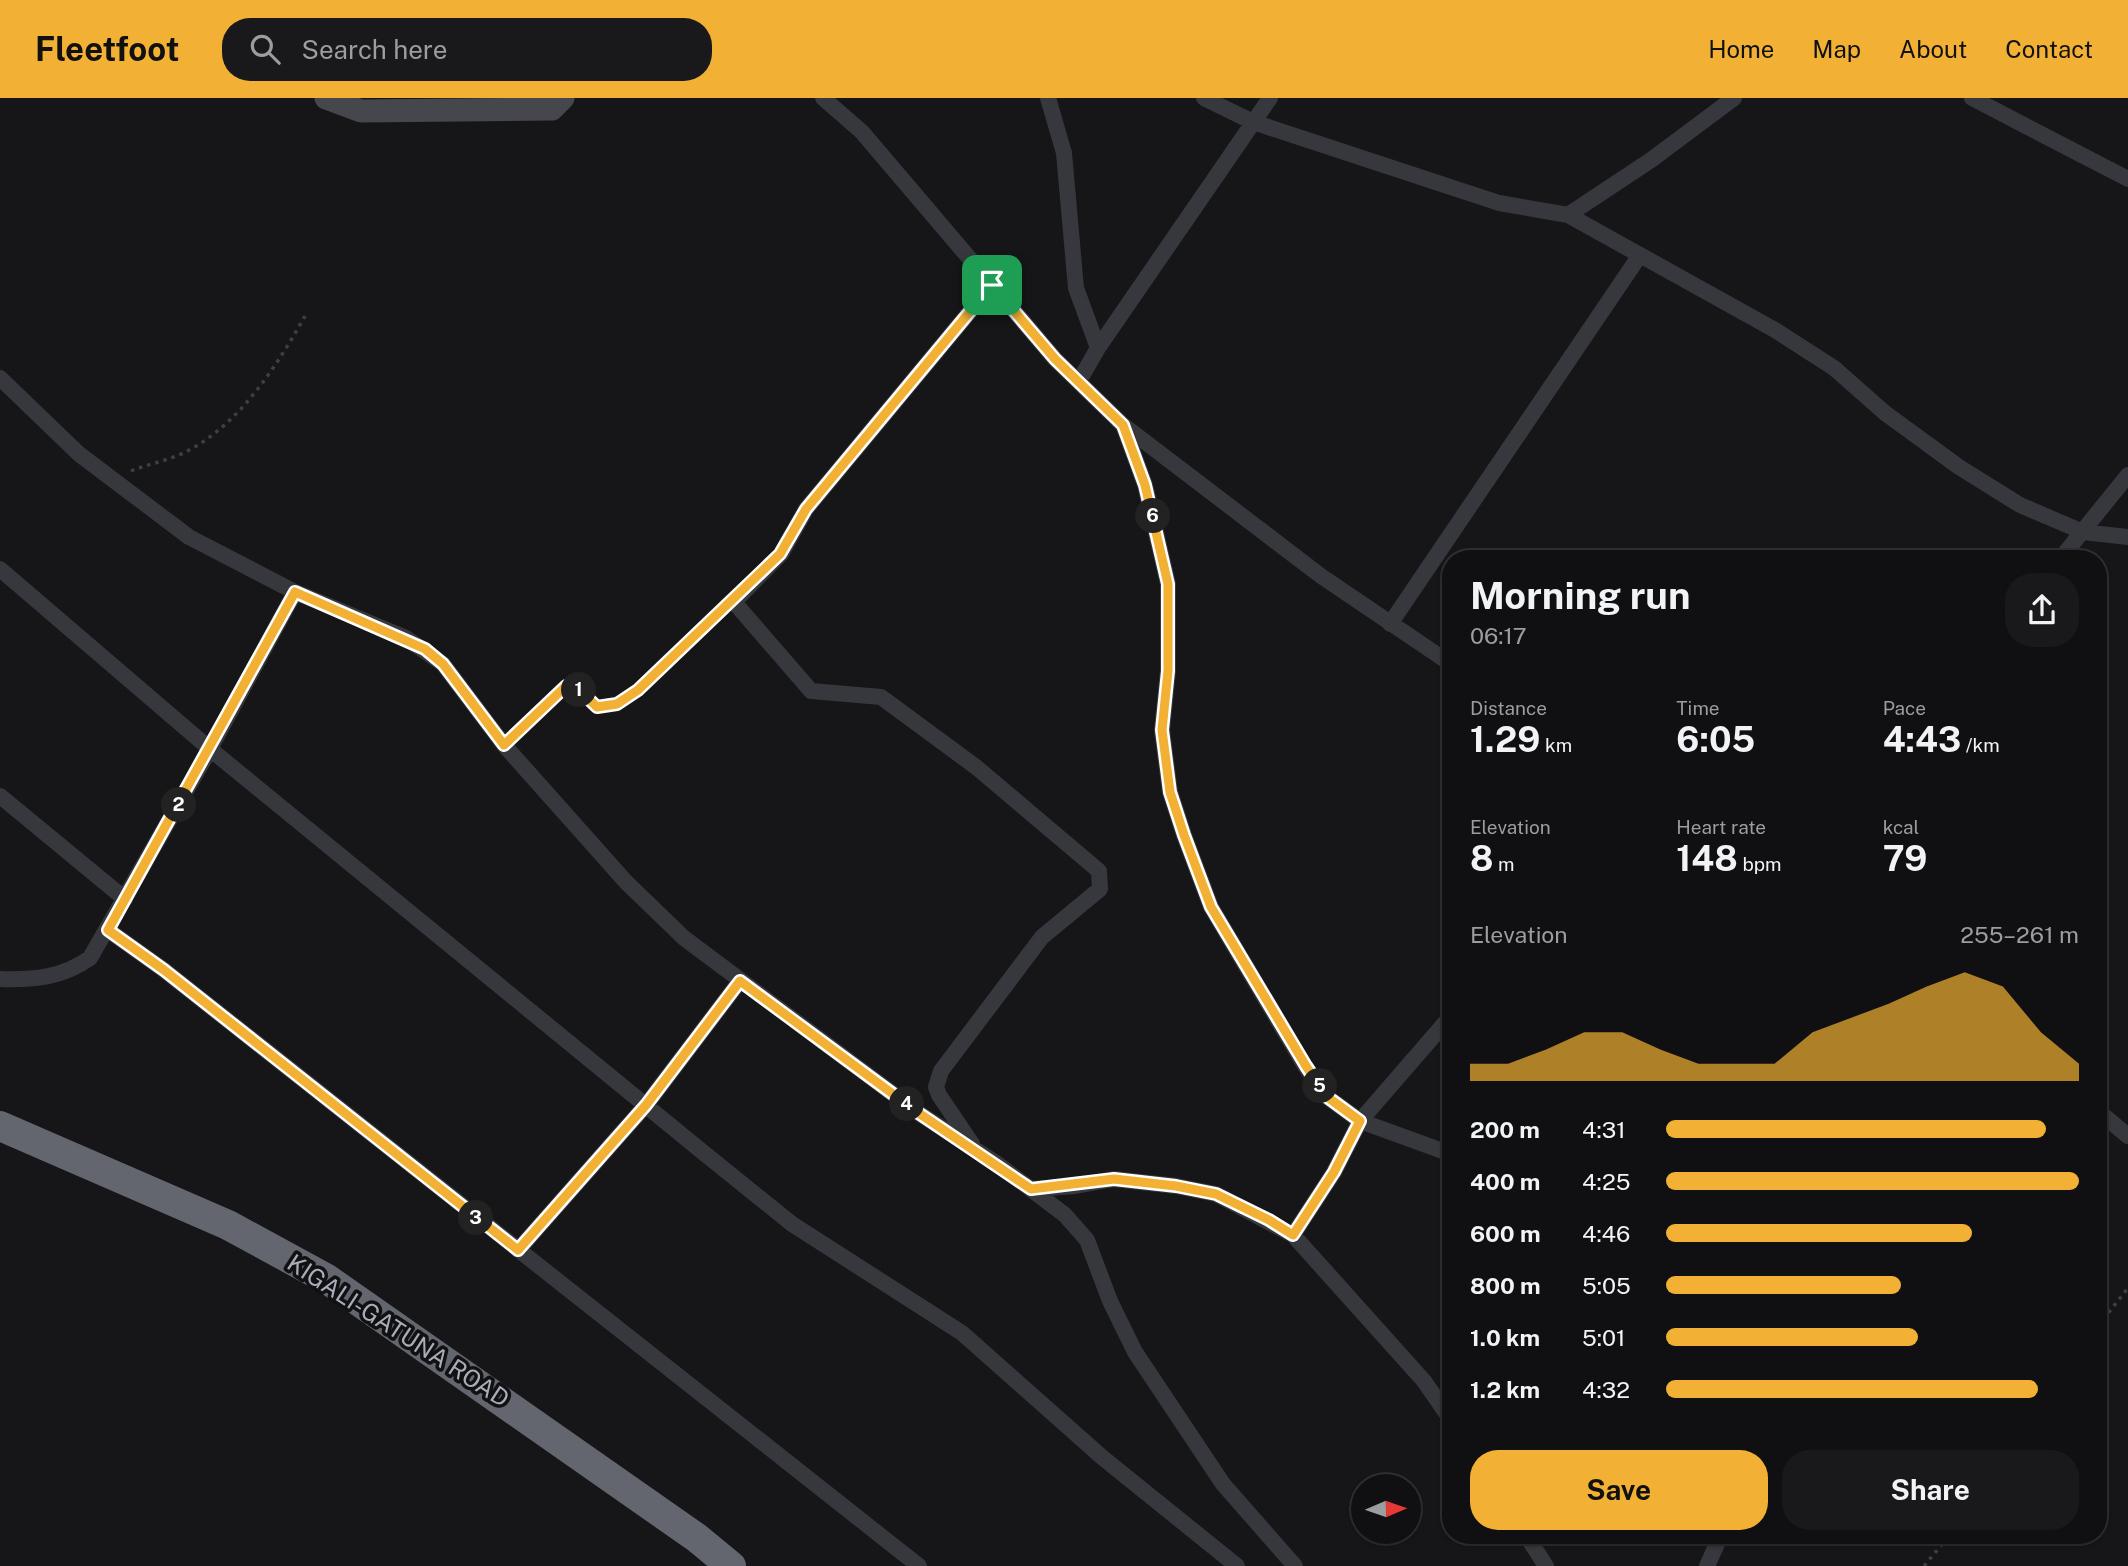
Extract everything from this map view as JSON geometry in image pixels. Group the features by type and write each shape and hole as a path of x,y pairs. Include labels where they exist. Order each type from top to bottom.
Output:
{"highway":[{"name":"KIGALI-GATUNA ROAD","path":"0,1125 228,1225 327,1279 686,1530 731,1566"}],"street":[{"path":"326,98 361,111 412,112 552,109 563,98"},
{"path":"823,98 862,132 1055,359 1123,425 1321,576 1442,658"},
{"path":"1048,98 1064,153 1076,288 1098,348"},
{"path":"1204,98 1252,122 1499,203 1568,215 1775,330 1834,368 1885,413 1959,467 2020,505 2082,532 2128,537"},
{"path":"1079,381 1098,348 1270,98"},
{"path":"1568,215 1651,160 1734,98"},
{"path":"1972,98 2128,179"},
{"path":"1390,624 1640,255"},
{"path":"977,1152 939,1095 936,1087 941,1071 1042,937 1100,889 1099,872 976,767 881,697 811,691 734,602 780,554 806,509 992,285"},
{"path":"0,378 79,454 188,537 295,592 425,649 443,664 504,745 626,882 684,938 920,1114 1065,1215 1087,1240 1110,1301 1135,1352 1223,1484 1295,1566"},
{"path":"1123,425 1145,485 1168,584 1168,671 1163,741 1170,792 1211,907 1326,1096 1360,1121 1442,1151"},
{"path":"2067,550 2128,475"},
{"path":"0,569 210,749 792,1224 962,1333 1102,1458 1237,1566"},
{"path":"0,979 45,978 73,971 90,958 210,749 295,592"},
{"path":"0,796 125,899"},
{"path":"108,930 164,970 919,1566"},
{"path":"518,1250 646,1105 740,981"},
{"path":"1293,1235 1334,1172 1360,1121 1442,1026"},
{"path":"2107,1118 2128,1136"},
{"path":"1031,1189 1114,1179 1176,1186 1216,1194 1269,1220 1293,1235 1424,1381 1442,1407"},
{"path":"1532,1544 1546,1566"},
{"path":"1707,1566 1717,1544"}],"path":[{"path":"113,479 190,450 210,438 232,417 271,369 305,316"},
{"path":"504,745 566,686 575,686 597,707 617,704 638,690 734,602"},
{"path":"2107,1315 2128,1288"},
{"path":"1924,1566 1942,1544"}],"route":[{"path":"992,285 1055,359 1123,425 1145,485 1168,584 1168,671 1162,730 1170,792 1184,835 1211,907 1306,1066 1326,1096 1360,1121 1334,1172 1293,1235 1216,1194 1176,1186 1114,1179 1074,1186 1031,1189 920,1114 740,981 646,1105 518,1250 164,970 108,930 295,592 425,649 443,664 504,745 566,686 575,686 597,707 617,704 670,662 780,554 806,509 992,285"}]}
